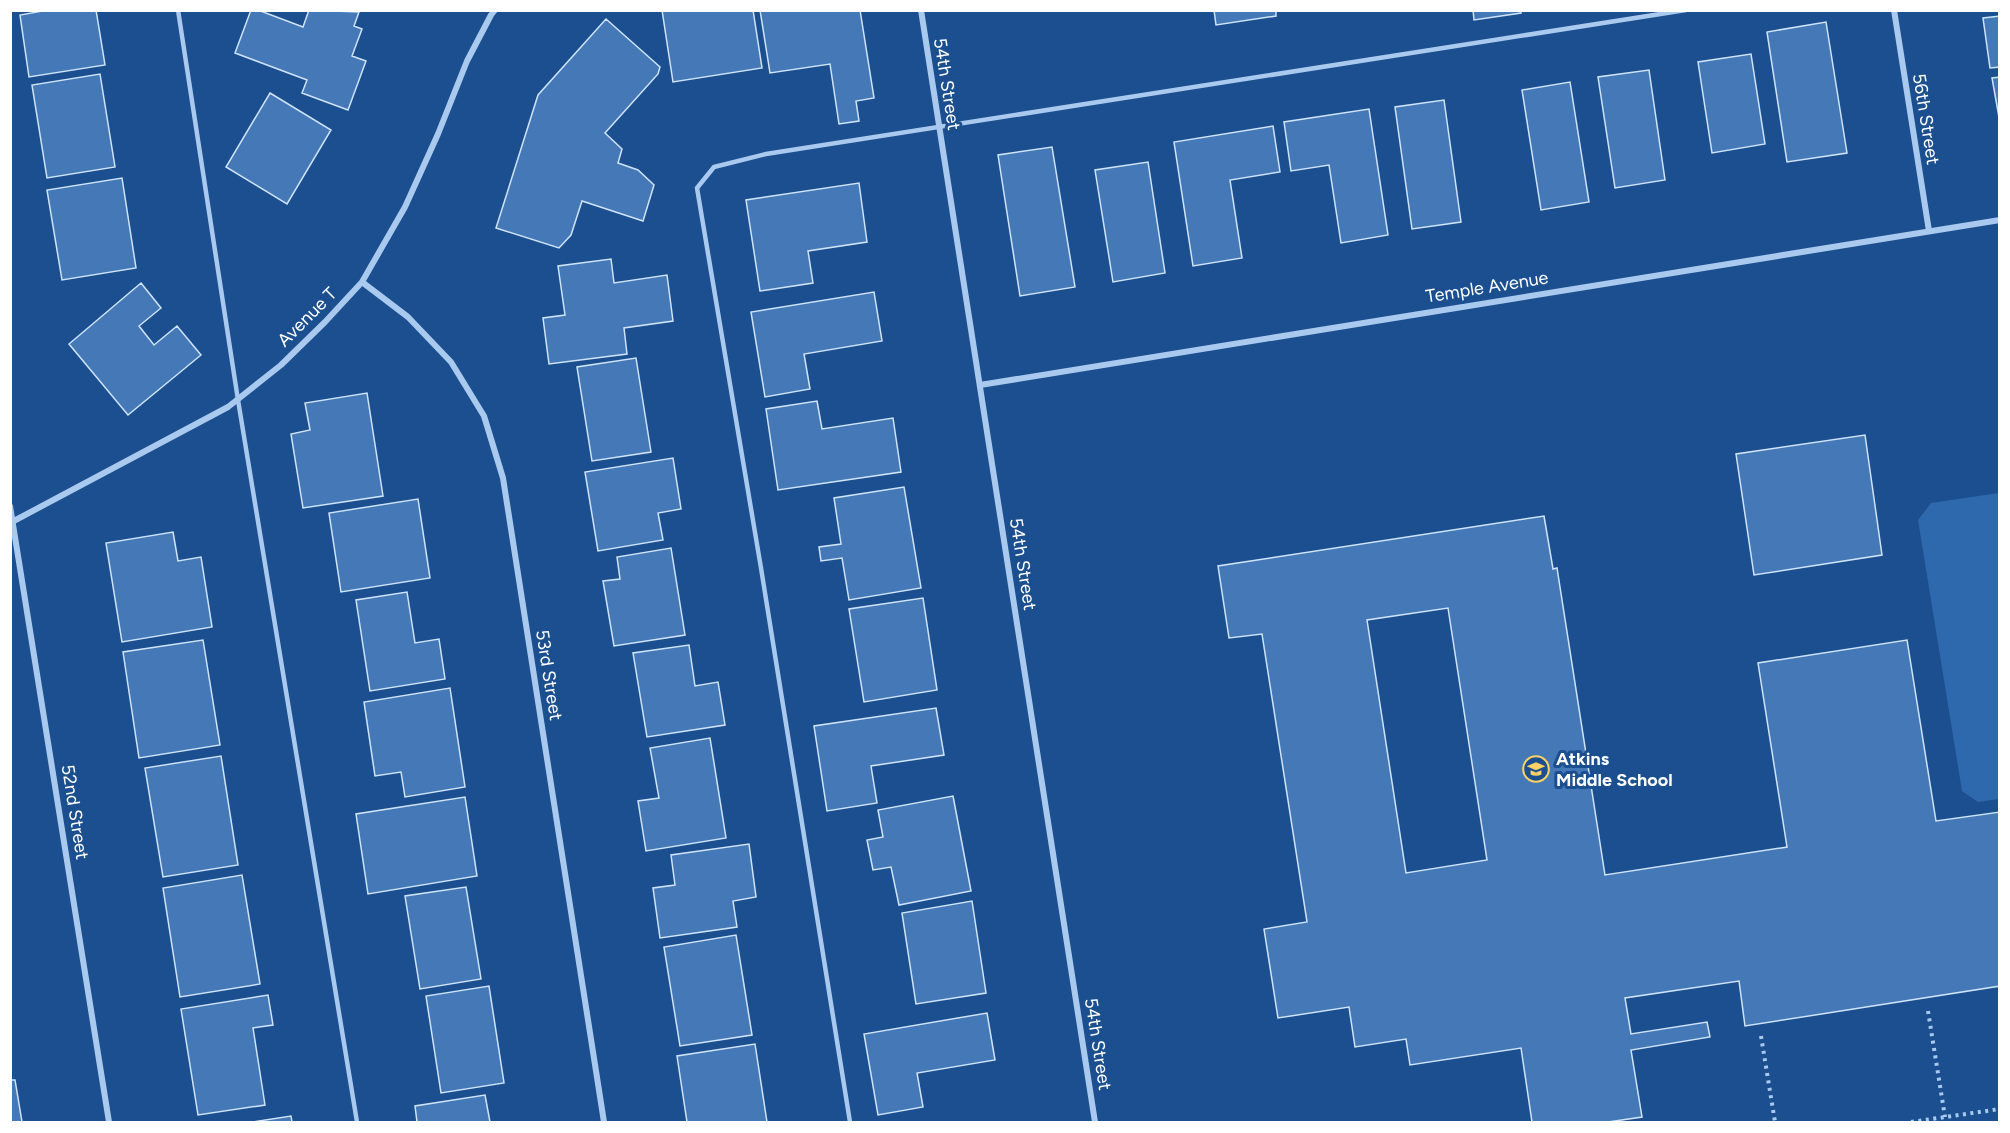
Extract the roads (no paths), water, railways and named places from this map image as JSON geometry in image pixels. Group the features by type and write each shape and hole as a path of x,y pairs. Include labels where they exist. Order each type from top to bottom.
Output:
{"street":[{"path":"483,10 493,13"},
{"name":"54th Street","path":"921,10 1095,1122"},
{"name":"56th Street","path":"1894,10 1929,231"},
{"name":"Avenue T","path":"12,523 228,407 281,365 325,322 362,282 405,207 438,134 467,61 493,13"},
{"name":"Temple Avenue","path":"980,385 2000,220"},
{"name":"53rd Street","path":"362,282 408,317 451,362 484,416 503,478 604,1122"},
{"name":"52nd Street","path":"10,506 109,1122"}],"lane":[{"path":"178,10 238,400 357,1122"},
{"path":"850,1122 697,188 714,167 765,154 1686,10"}],"place":[{"name":"Atkins Middle School","path":"1536,769"}]}
